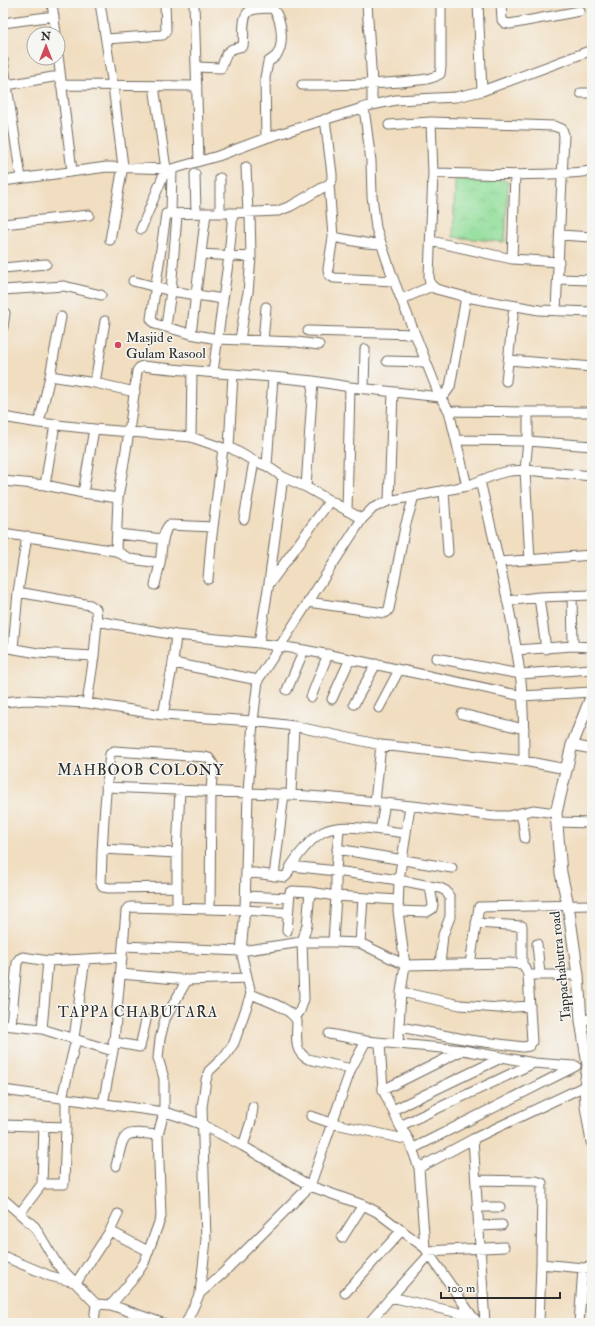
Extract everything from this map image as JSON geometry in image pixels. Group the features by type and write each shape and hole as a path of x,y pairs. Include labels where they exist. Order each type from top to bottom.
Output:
{"main road":[{"name":"Tappachabutra road","path":"592,695 572,745 557,818 561,873 568,905 578,975 580,1021 588,1065 585,1086 589,1106 592,1142"}],"street":[{"path":"52,3 55,26"},
{"path":"100,3 114,86 123,166 110,240"},
{"path":"106,39 163,35 166,31 165,3"},
{"path":"194,3 199,161"},
{"path":"367,3 372,84 368,106 370,161 376,228 394,281 426,362 440,397 449,411 467,486"},
{"path":"302,85 372,84 434,78 440,74 442,67 441,3"},
{"path":"478,3 482,90"},
{"path":"501,3 502,20 505,23 510,24 580,11"},
{"path":"196,67 221,68 227,53 243,46 244,19 247,13 251,10 269,5 277,14 279,22 280,48 277,55 268,62 265,78 266,138"},
{"path":"3,22 54,16"},
{"path":"3,181 107,167 123,166 169,169 218,156 266,138 368,106 396,100 456,97 482,90 592,50"},
{"path":"3,60 7,85 6,102 22,178"},
{"path":"59,66 72,171"},
{"path":"7,85 53,77 61,81 114,86 197,86"},
{"path":"154,86 169,169 174,215 171,291 166,326"},
{"path":"581,93 592,93"},
{"path":"318,345 297,342 263,342 217,339 191,334 155,324 151,319 164,217 166,214 249,213 278,211 291,206 329,184 332,180 332,174 325,119"},
{"path":"389,125 431,122 554,126 562,129 564,135 563,174 556,311"},
{"path":"431,122 433,173 429,276 430,284 436,289 466,297 514,306 539,310 592,312"},
{"path":"240,340 248,293 251,257 246,167"},
{"path":"141,229 169,169"},
{"path":"433,173 515,175 563,174 592,171"},
{"path":"195,174 196,213"},
{"path":"512,259 515,175"},
{"path":"220,178 220,213"},
{"path":"329,184 333,237 328,269 329,275 334,278 394,281"},
{"path":"191,334 206,213"},
{"path":"213,372 229,256 233,213"},
{"path":"3,224 89,215"},
{"path":"560,235 592,237"},
{"path":"333,237 365,243 381,244"},
{"path":"431,241 512,259 559,262"},
{"path":"201,254 251,257"},
{"path":"3,268 46,264"},
{"path":"558,279 592,280"},
{"path":"133,281 171,291 223,299"},
{"path":"3,290 64,286 101,295"},
{"path":"402,299 432,286"},
{"path":"116,551 118,498 137,371 140,367 143,366 313,381 364,389 440,397 445,394 450,387 466,297"},
{"path":"506,381 514,306"},
{"path":"263,342 266,307"},
{"path":"3,327 6,313"},
{"path":"39,422 50,376 61,317"},
{"path":"95,382 105,321"},
{"path":"308,330 415,334"},
{"path":"364,389 365,349"},
{"path":"509,360 592,367"},
{"path":"387,361 426,362"},
{"path":"191,437 192,371"},
{"path":"208,579 213,526 226,448 234,374"},
{"path":"50,376 95,382 135,392"},
{"path":"267,466 273,377"},
{"path":"306,488 313,381"},
{"path":"347,511 350,387"},
{"path":"389,501 393,392"},
{"path":"449,411 592,412"},
{"path":"528,412 528,441 525,470 530,560"},
{"path":"3,417 94,429 191,437 226,448 254,462 267,466 283,477 362,519"},
{"path":"45,485 55,424"},
{"path":"83,493 94,429"},
{"path":"457,440 528,441 592,446"},
{"path":"244,519 254,462"},
{"path":"186,1323 200,1293 206,1240 203,1096 209,1070 226,1056 234,1042 251,994 242,951 246,896 248,793 253,721 258,680 362,519 373,508 389,501 467,486 497,474 510,471 525,470 592,476"},
{"path":"259,643 269,583 283,477"},
{"path":"3,481 45,485 83,493 118,498"},
{"path":"480,481 499,562 520,674 524,729 524,761"},
{"path":"444,491 448,552"},
{"path":"308,602 384,613 388,612 405,527 414,496"},
{"path":"269,583 329,502"},
{"path":"155,585 160,564 163,539 167,526 213,526"},
{"path":"3,533 116,551 130,559 160,564"},
{"path":"117,534 163,539"},
{"path":"13,648 18,592 27,536"},
{"path":"499,562 592,555"},
{"path":"18,592 90,604 96,609 97,621 94,656 87,703"},
{"path":"507,601 539,597 592,594"},
{"path":"572,595 573,646"},
{"path":"539,597 546,649"},
{"path":"97,621 176,635 259,643 328,654 522,696 592,692"},
{"path":"163,715 173,663 176,635"},
{"path":"516,650 573,646 592,647"},
{"path":"3,647 38,653 94,656"},
{"path":"287,690 304,650"},
{"path":"311,697 328,654"},
{"path":"332,699 350,658"},
{"path":"436,658 520,674 592,669"},
{"path":"173,663 258,680"},
{"path":"354,704 376,664"},
{"path":"379,708 399,670"},
{"path":"3,702 26,700 87,703 163,715 253,721 294,726 381,745 524,761 566,769"},
{"path":"462,714 524,729"},
{"path":"274,876 287,794 294,726"},
{"path":"375,802 381,745"},
{"path":"572,745 592,749"},
{"path":"177,887 109,888 103,886 101,883 106,787 110,754 114,751 209,758 213,764 211,791 210,909"},
{"path":"106,787 287,794 385,803 496,816 509,816 533,810 557,818 592,823"},
{"path":"177,908 177,853 180,790"},
{"path":"380,830 385,803"},
{"path":"398,1043 401,992 405,965 398,911 399,880 410,806"},
{"path":"520,813 525,838"},
{"path":"246,872 285,877 301,850 322,832 339,828 358,828 406,833"},
{"path":"333,942 339,828"},
{"path":"102,849 177,853"},
{"path":"337,849 452,868"},
{"path":"291,866 399,880 440,888 446,891 450,898 450,917 443,935 440,964"},
{"path":"398,911 427,912 432,910 433,905 430,886"},
{"path":"287,931 289,898 291,891 336,896 398,900"},
{"path":"295,1018 300,1011 304,999 302,942 307,925 310,892"},
{"path":"246,896 289,898"},
{"path":"360,943 363,898"},
{"path":"470,964 479,907 592,905"},
{"path":"503,907 503,925"},
{"path":"103,1104 113,1047 126,911 128,908 245,910 288,913"},
{"path":"400,1028 469,1040 524,1047 529,1046 532,1042 528,975 522,964 522,926 476,923"},
{"path":"123,946 242,951 302,942 360,943 405,965 508,962 522,964"},
{"path":"536,944 540,974"},
{"path":"122,957 48,961 23,957 19,959 17,963 7,1025 42,1029 75,1039 113,1047 140,1047 146,1020"},
{"path":"42,1184 64,1184 66,1127 64,1099 75,1039 85,959"},
{"path":"42,1029 48,961"},
{"path":"121,974 187,980 247,978"},
{"path":"528,975 578,975"},
{"path":"111,1306 144,1263 161,1217 158,1135 164,1112 164,1078 158,1058 160,1039 165,1019 187,980"},
{"path":"401,992 460,1005 498,1008 530,1006"},
{"path":"251,994 289,1011 295,1018 297,1021 297,1048 302,1056 308,1059 351,1069"},
{"path":"580,1021 592,1018"},
{"path":"329,1034 380,1043 398,1043 462,1050 534,1063 576,1066 588,1065"},
{"path":"200,1293 222,1274 310,1186 351,1069 366,1041"},
{"path":"369,1323 428,1251 419,1168 409,1140 400,1126 383,1090 380,1043"},
{"path":"383,1090 462,1050"},
{"path":"393,1110 501,1058"},
{"path":"400,1126 534,1063"},
{"path":"412,1149 576,1066"},
{"path":"419,1168 473,1139 585,1086"},
{"path":"3,1090 164,1112 203,1125 243,1146 310,1186 363,1205 377,1212 428,1251 475,1320"},
{"path":"243,1146 251,1122 253,1106"},
{"path":"311,1116 331,1123 409,1140"},
{"path":"3,1125 66,1127"},
{"path":"20,1213 42,1184 44,1126"},
{"path":"116,1166 123,1138 127,1134 134,1132 158,1135"},
{"path":"473,1139 477,1180 479,1249 485,1323"},
{"path":"477,1180 536,1181 542,1183 539,1323"},
{"path":"3,1199 35,1227 57,1264 96,1304 111,1306 162,1323"},
{"path":"342,1238 363,1205"},
{"path":"478,1207 500,1207"},
{"path":"76,1283 110,1231 118,1214"},
{"path":"478,1226 502,1225"},
{"path":"344,1293 402,1230"},
{"path":"110,1231 148,1251"},
{"path":"428,1251 504,1247"},
{"path":"3,1256 50,1276 76,1283"},
{"path":"541,1264 588,1268 579,1323"},
{"path":"390,1297 475,1320"},
{"path":"94,1323 96,1304"}],"green space":[{"path":"457,179 504,180 508,182 504,242 453,237 455,181"}],"place":[{"name":"Masjid e Gulam Rasool","path":"118,345"}],"district":[{"name":"MAHBOOB COLONY","path":"141,770"},
{"name":"TAPPA CHABUTARA","path":"138,1012"}]}
